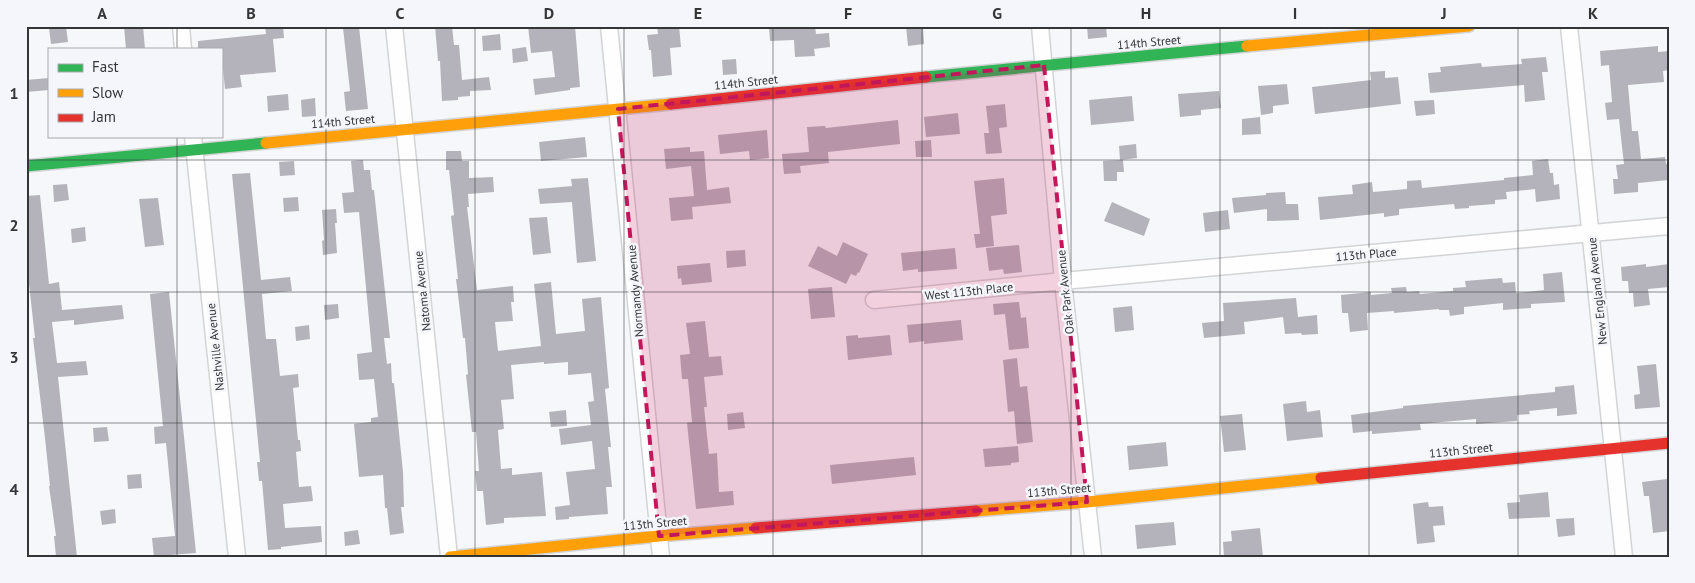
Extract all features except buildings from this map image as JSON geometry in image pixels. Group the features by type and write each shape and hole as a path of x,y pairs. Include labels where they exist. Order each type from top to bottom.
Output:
{"street":[{"path":"181,26 183,48"},
{"name":"Natoma Avenue","path":"394,26 450,557"},
{"name":"Normandy Avenue","path":"610,26 661,557"},
{"name":"Oak Park Avenue","path":"1040,26 1063,281 1093,557"},
{"name":"114th Street","path":"26,166 193,142 406,129 1044,65 1469,26"},
{"name":"New England Avenue","path":"1569,26 1624,557"},
{"name":"Nashville Avenue","path":"193,142 237,557"},
{"name":"113th Place","path":"1063,281 1669,226"},
{"name":"West 113th Place","path":"874,300 1063,281"},
{"name":"113th Street","path":"450,557 659,536 1087,502 1669,443"}],"highlighted area":[{"path":"1044,65 1087,502 659,536 618,109"}],"traffic: fast":[{"path":"926,77 1247,46"},
{"path":"26,166 266,143"}],"traffic: slow":[{"path":"1247,46 1469,26"},
{"path":"266,143 671,104"},
{"path":"976,511 1087,502 1321,478"},
{"path":"450,557 756,528"}],"traffic: jam":[{"path":"671,104 926,77"},
{"path":"1321,478 1669,443"},
{"path":"756,528 976,511"}]}
